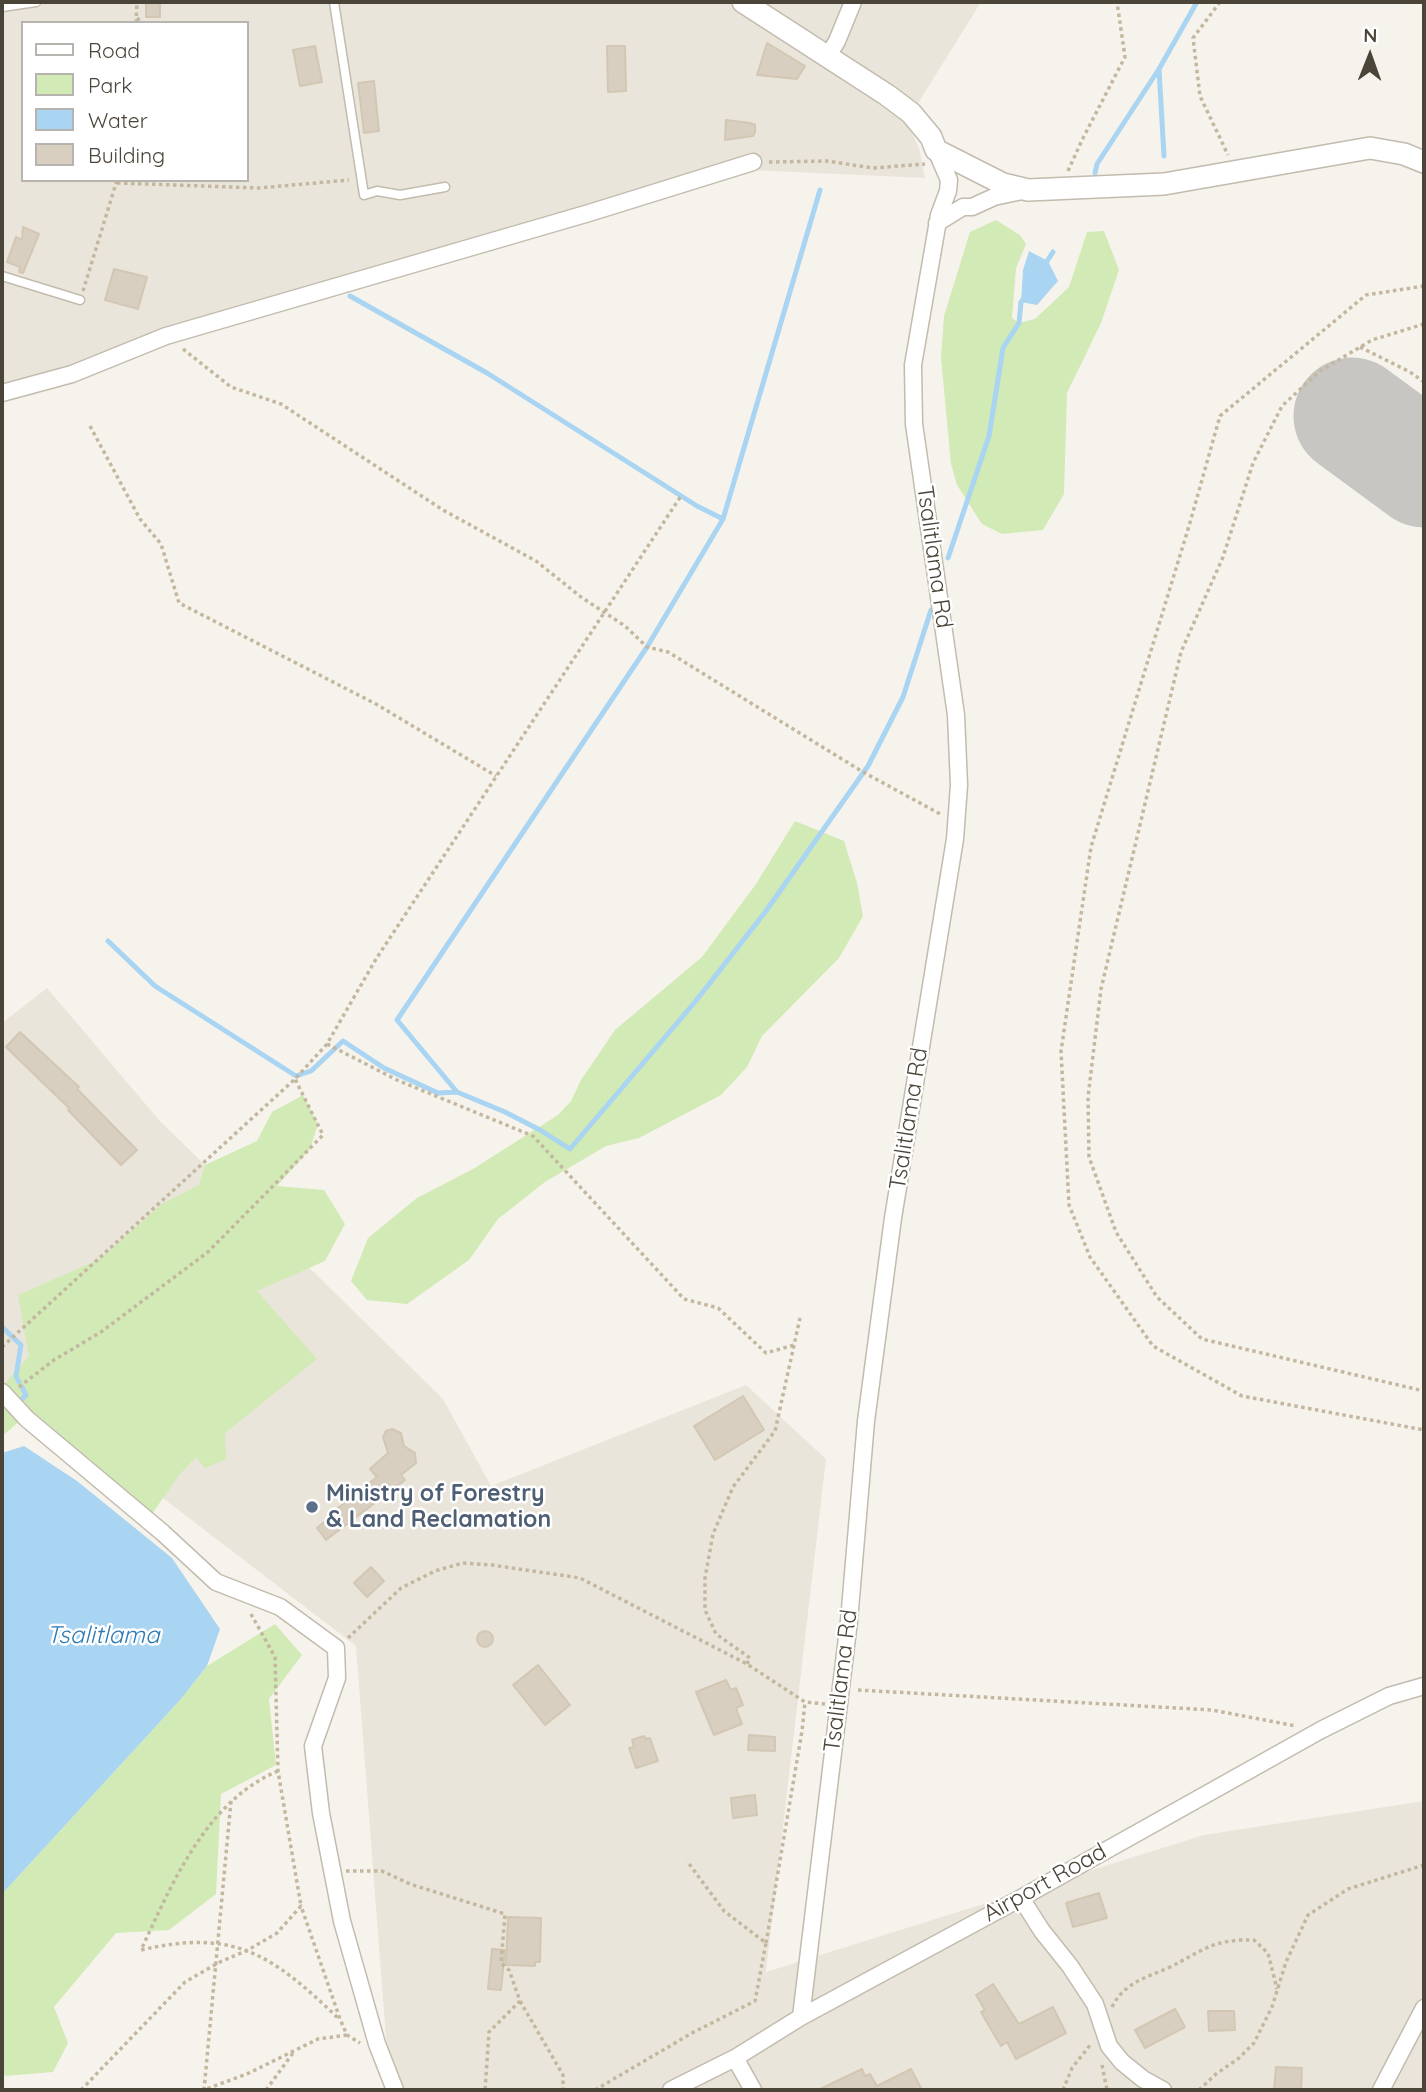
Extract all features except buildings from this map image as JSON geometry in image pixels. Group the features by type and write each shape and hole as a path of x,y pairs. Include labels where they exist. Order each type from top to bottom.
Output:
{"street":[{"path":"743,2 911,113 931,137 953,201 963,207 972,207 994,197 1028,190 1164,184 1370,149 1404,154 1424,162"},
{"path":"828,56 853,2"},
{"path":"938,156 1003,184 1028,190"},
{"path":"2,393 72,373 166,336 589,213 753,162"},
{"path":"948,186 956,171 976,172 988,186 980,203"},
{"name":"Tsalitlama Rd","path":"801,2017 842,1690 867,1408 893,1218 956,823 959,785 956,715 914,424 913,365 937,223 948,186"},
{"path":"937,223 963,207"},
{"path":"4,1394 27,1419 163,1533 216,1582 280,1606 336,1648 337,1678 313,1746 321,1813 342,1921 377,2044 395,2090"},
{"name":"Airport Road","path":"671,2090 736,2057 801,2017 1021,1898 1321,1730 1389,1696 1424,1686"},
{"path":"1021,1898 1095,2004 1109,2046 1122,2062 1143,2079 1163,2090"},
{"path":"1381,2090 1424,2008"},
{"path":"736,2057 753,2090"}],"lane":[{"path":"2,7 36,2"},
{"path":"334,2 364,195 377,191 400,195 445,187"},
{"path":"2,276 80,300"}],"path":[{"path":"136,20 137,2"},
{"path":"1062,188 1082,140 1125,57 1117,2"},
{"path":"1220,2 1193,38 1200,96 1237,173"},
{"path":"753,162 827,161 873,168 938,156"},
{"path":"136,182 259,188 362,179"},
{"path":"80,300 117,182"},
{"path":"1424,286 1366,295 1220,416 1091,847 1060,1051 1069,1205 1090,1257 1153,1346 1242,1396 1424,1430"},
{"path":"1424,324 1372,340 1320,371 1282,406 1253,463 1223,557 1181,652 1101,989 1088,1097 1089,1157 1116,1232 1157,1297 1202,1339 1424,1391"},
{"path":"166,336 231,387 281,404 443,510 536,561 581,597 625,626 647,647 668,652 863,772 956,823"},
{"path":"1360,347 1424,382"},
{"path":"90,426 140,519 161,544 179,603 376,704 496,777"},
{"path":"2,1347 295,1079 327,1044 376,959 681,496"},
{"path":"327,1044 397,1080 533,1136 684,1299 718,1308 766,1353 794,1345"},
{"path":"4,1394 101,1332 208,1252 323,1135 295,1079"},
{"path":"747,1664 750,1658 716,1634 705,1611 705,1578 713,1534 733,1487 775,1431 800,1318"},
{"path":"336,1648 372,1618 401,1588 435,1571 463,1563 473,1564 580,1578 747,1664 805,1702 839,1706"},
{"path":"245,1609 255,1618 275,1657 278,1771 301,1906 347,2035 362,2044 377,2044"},
{"path":"842,1690 1212,1710 1321,1730"},
{"path":"594,2090 692,2033 755,2001 805,1702"},
{"path":"278,1771 231,1799 220,1811 173,1881 141,1950 174,1942 218,1943 248,1950 276,1965 340,2019"},
{"path":"231,1799 204,2090 249,2073 318,2039 347,2035"},
{"path":"687,1861 724,1911 766,1943"},
{"path":"1199,2090 1239,2059 1254,2043 1272,2007 1286,1962 1308,1916 1348,1889 1424,1865"},
{"path":"332,1871 382,1871 410,1884 505,1914 501,1963 509,1970 520,2001 563,2075 563,2090"},
{"path":"81,2090 185,1982 277,1933 301,1906"},
{"path":"1063,2090 1072,2068 1098,2038 1115,2001 1130,1983 1170,1967 1200,1949 1230,1939 1254,1940 1268,1954 1277,1991"},
{"path":"485,2090 489,2032 520,2001"},
{"path":"266,2090 294,2051"}],"shaded area":[{"path":"2,2 981,2 917,105 909,127 919,148 925,178 749,170 201,334 75,377 2,398"},
{"path":"47,988 159,1120 443,1399 491,1486 746,1385 826,1459 766,1972 1204,1835 1424,1801 1424,2090 390,2090 356,1646 142,1482 2,1392 2,1023"}],"green space":[{"path":"996,220 1020,235 1026,244 1016,268 1012,318 1019,323 1035,319 1069,287 1087,232 1104,231 1119,270 1101,323 1067,393 1064,494 1043,530 1002,534 982,524 957,485 951,464 941,358 944,316 970,232"},
{"path":"795,821 844,841 857,883 863,916 839,958 762,1036 747,1067 721,1095 639,1138 606,1146 545,1182 498,1219 469,1260 407,1304 367,1300 351,1281 368,1238 417,1198 473,1169 558,1115 571,1101 581,1080 615,1030 702,957 756,884"},
{"path":"303,1095 318,1124 310,1149 277,1186 324,1190 345,1224 325,1261 257,1291 317,1359 225,1433 226,1459 205,1468 196,1457 179,1475 152,1514 27,1415 2,1436 2,1387 29,1356 18,1295 100,1259 162,1204 199,1185 205,1165 257,1141 272,1112"},
{"path":"275,1624 302,1655 269,1699 276,1765 221,1794 216,1894 169,1930 116,1933 54,2007 68,2043 53,2072 5,2076 2,2069 2,1894 180,1700 207,1666"}],"water":[{"path":"1029,251 1048,261 1058,281 1037,305 1021,302 1023,270"},
{"name":"Tsalitlama","path":"24,1446 77,1481 172,1558 220,1629 207,1666 180,1700 2,1894 2,1453"}],"waterway":[{"path":"1164,156 1159,69 1197,2"},
{"path":"1095,173 1097,164 1159,69"},
{"path":"457,1092 397,1020 647,647 723,519 820,190"},
{"path":"1044,266 1053,252"},
{"path":"350,296 487,373 697,506 723,519"},
{"path":"948,558 989,436 1003,348 1019,323 1021,302 1024,298"},
{"path":"108,941 155,986 296,1076 311,1071 343,1041 384,1068 438,1093 457,1092 505,1112 570,1149 695,1002 766,911 868,766 903,697 931,610"},
{"path":"2,1327 21,1345 16,1376 19,1382"},
{"path":"21,1400 26,1395 22,1387"}],"runway":[{"path":"1352,416 1424,469"}],"place":[{"name":"Ministry of Forestry & Land Reclamation","path":"312,1507"}]}
